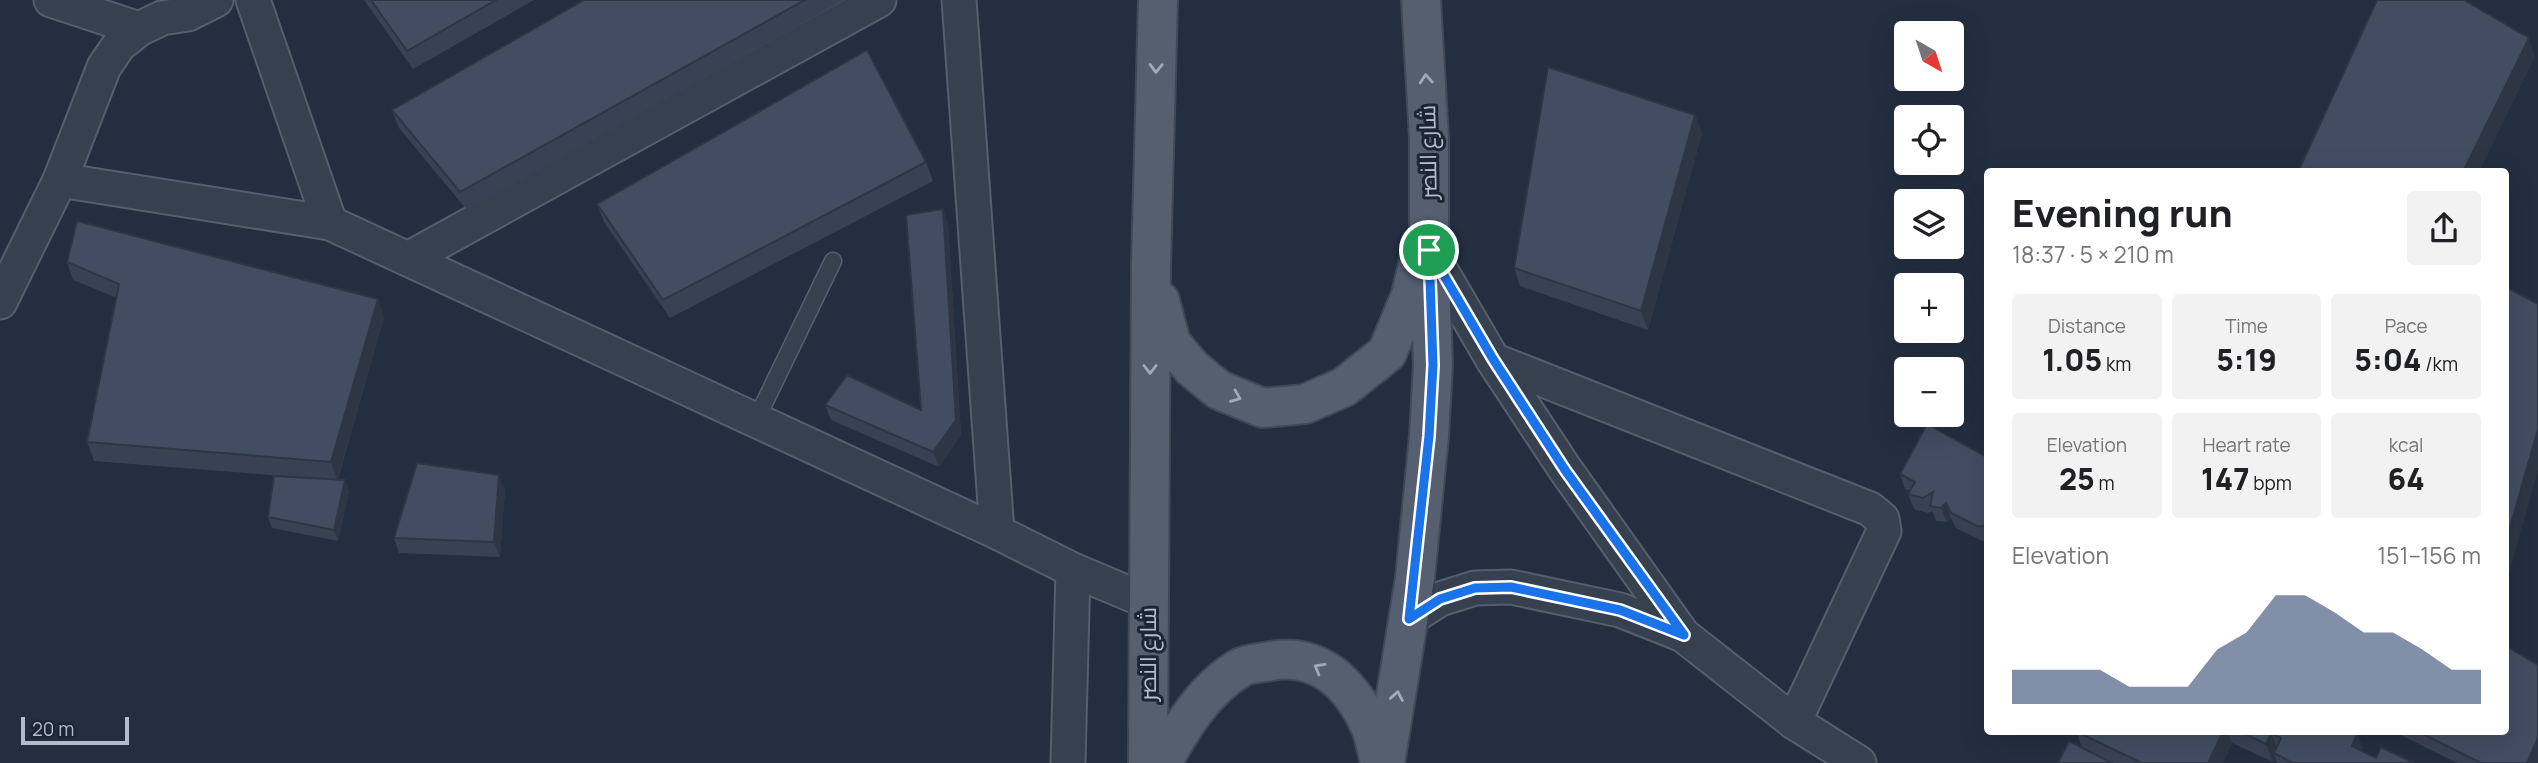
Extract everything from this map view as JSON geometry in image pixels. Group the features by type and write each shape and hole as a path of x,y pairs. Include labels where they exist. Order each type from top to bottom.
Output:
{"main road":[{"name":"شارع النصر","path":"1148,763 1151,265 1158,0"},
{"name":"شارع النصر","path":"1382,763 1409,619 1429,436 1433,365 1429,138 1421,0"},
{"path":"1151,265 1171,342 1192,368 1219,390 1263,408 1305,404 1344,387 1387,353 1411,295 1429,233"},
{"path":"1161,763 1184,724 1211,691 1241,667 1286,658 1317,664 1345,686 1371,727 1382,763"}],"street":[{"path":"51,0 139,29"},
{"path":"0,302 60,180 104,67 119,46 139,29 162,18 188,14 216,0"},
{"path":"253,0 330,223"},
{"path":"408,259 879,0"},
{"path":"959,0 998,532"},
{"path":"60,180 330,223 998,532 1073,570 1149,602"},
{"path":"1429,233 1493,359 1565,470 1684,635 1794,722 1859,763"},
{"path":"1493,359 1870,509 1882,519 1884,531 1794,722"},
{"path":"1068,763 1073,570"},
{"path":"1409,619 1440,599 1475,588 1511,587 1620,610 1684,635"}],"lane":[{"path":"756,420 833,261"}],"building":[{"path":"371,0 496,0 407,51"},
{"path":"584,0 805,0 460,192 392,110"},
{"path":"2377,0 2464,0 2529,38 2465,168 2300,168"},
{"path":"867,50 926,162 663,300 597,204"},
{"path":"1548,67 1695,115 1641,311 1514,268"},
{"path":"943,209 956,420 933,452 825,405 847,375 921,410 906,215"},
{"path":"77,221 378,299 331,462 87,442 119,284 67,262"},
{"path":"2509,289 2538,304 2538,429 2509,531"},
{"path":"1925,427 1932,427 1984,456 1984,526 1977,526 1951,513 1946,503 1941,508 1930,506 1933,492 1923,498 1908,494 1915,482 1900,474"},
{"path":"417,463 499,475 494,542 394,538"},
{"path":"274,476 345,480 334,530 268,517"},
{"path":"2509,648 2538,665 2538,738 2527,763 2481,763 2425,735 2509,735"},
{"path":"2083,735 2222,735 2208,763 2142,763"},
{"path":"2246,735 2270,735 2266,744"},
{"path":"2275,735 2357,735 2352,746 2376,758 2381,747 2414,763 2293,763 2274,753 2281,738"},
{"path":"2069,741 2112,763 2058,763"}],"route":[{"path":"1429,250 1493,359 1565,470 1684,635 1620,610 1511,587 1475,588 1440,599 1409,619 1429,436 1433,365 1429,250"}]}
